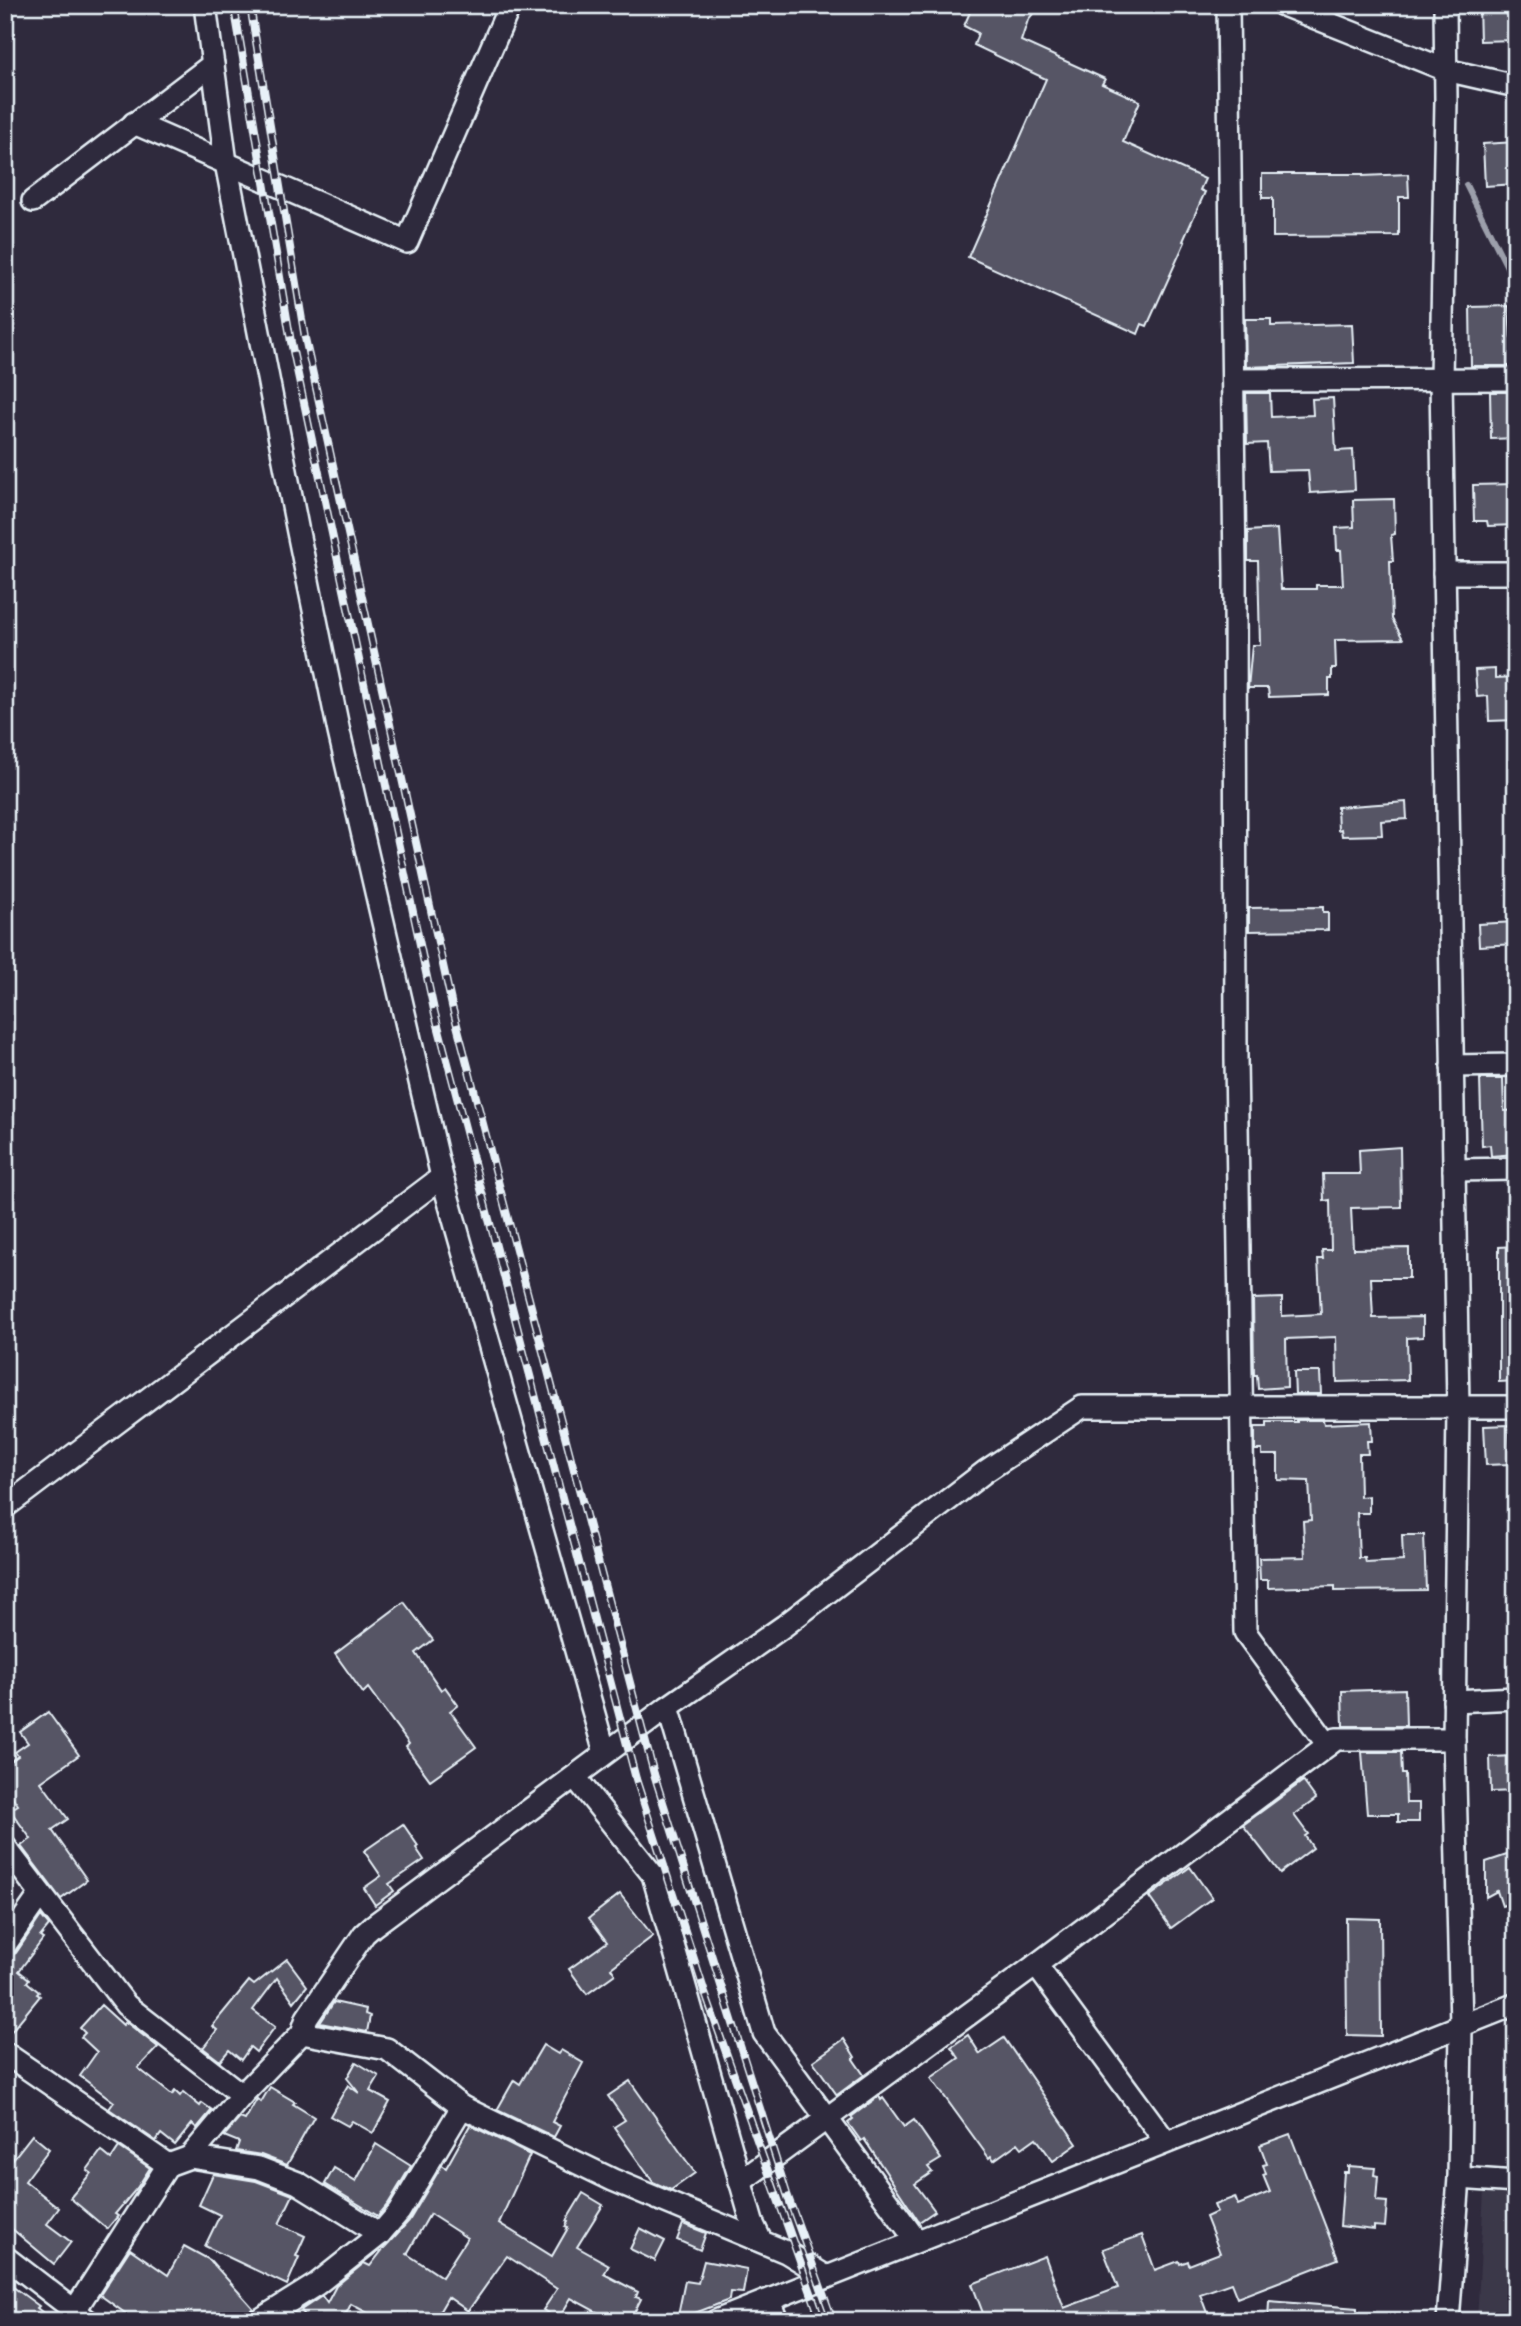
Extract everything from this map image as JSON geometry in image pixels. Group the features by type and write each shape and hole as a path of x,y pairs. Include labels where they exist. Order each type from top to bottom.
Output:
{"street":[{"path":"205,5 226,163 337,718 442,1177 605,1753"},
{"path":"134,124 407,242 510,5"},
{"path":"1228,5 1233,380 1236,1059 1245,1632 1328,1745"},
{"path":"1283,5 1446,70 1516,86"},
{"path":"1446,5 1441,379 1458,1406 1454,1739 1461,2026 1459,2178 1448,2321"},
{"path":"33,201 213,64"},
{"path":"1233,380 1516,379"},
{"path":"1444,572 1516,573"},
{"path":"1452,1066 1516,1065"},
{"path":"1454,1170 1516,1169"},
{"path":"5,1507 442,1177"},
{"path":"190,2157 242,2095 302,2033 307,2018 364,1934 387,1914 668,1707 784,1626 986,1471 1082,1407 1516,1407"},
{"path":"1454,1701 1516,1698"},
{"path":"668,1707 764,2033 916,2240"},
{"path":"740,2182 1036,1965 1336,1739 1454,1739"},
{"path":"575,1777 653,1875 740,2182 752,2222 761,2241"},
{"path":"5,1847 126,2005 242,2095"},
{"path":"5,1945 40,1895"},
{"path":"1036,1965 1166,2141"},
{"path":"716,2321 1516,2004"},
{"path":"302,2033 387,2049 463,2107 613,2180 786,2252 827,2277"},
{"path":"5,2053 168,2165"},
{"path":"258,2321 317,2284 380,2234 399,2212 463,2107"},
{"path":"5,2257 82,2315 168,2165 190,2157 259,2168 298,2183 380,2234"},
{"path":"1459,2178 1516,2182"},
{"path":"769,2301 777,2321"}],"shaded area":[{"path":"1484,2190 1516,2192 1516,2321 1477,2321"}],"building":[{"path":"973,5 1040,5 1028,20 1021,41 1105,79 1102,84 1140,101 1123,142 1205,179 1200,190 1205,192 1183,241 1185,242 1147,326 1142,324 1138,334 968,257 1046,79 974,45 978,33 964,26"},
{"path":"1479,5 1516,5 1514,40 1480,41"},
{"path":"1516,142 1516,184 1485,186 1483,144"},
{"path":"1262,174 1408,174 1409,197 1399,197 1399,236 1273,237 1273,198 1262,198"},
{"path":"1509,306 1511,338 1516,338 1516,366 1471,366 1470,307"},
{"path":"1245,319 1271,319 1271,326 1352,324 1354,363 1246,367"},
{"path":"1490,392 1516,392 1516,438 1491,439"},
{"path":"1246,393 1270,393 1271,417 1313,415 1312,399 1333,398 1336,451 1353,450 1355,490 1310,493 1308,470 1269,471 1267,443 1247,444"},
{"path":"1516,484 1516,525 1488,526 1487,521 1474,521 1473,485"},
{"path":"1394,499 1395,534 1391,535 1393,561 1390,561 1392,619 1403,639 1335,640 1336,668 1332,668 1332,679 1329,679 1329,695 1269,697 1268,688 1248,688 1252,645 1260,645 1258,561 1248,561 1248,531 1277,529 1281,589 1316,589 1316,585 1343,585 1341,550 1337,550 1336,528 1354,527 1353,500"},
{"path":"1495,669 1495,678 1516,677 1516,720 1489,721 1488,696 1477,697 1475,670"},
{"path":"1406,802 1407,819 1381,821 1382,835 1342,836 1341,829 1338,830 1337,807"},
{"path":"1323,907 1323,912 1328,912 1328,930 1249,931 1249,908"},
{"path":"1516,922 1516,944 1479,946 1478,924"},
{"path":"1480,1079 1503,1079 1504,1111 1516,1110 1516,1154 1491,1156 1490,1145 1482,1146"},
{"path":"1400,1147 1401,1207 1351,1208 1353,1249 1409,1248 1409,1278 1371,1278 1373,1318 1423,1317 1423,1337 1407,1338 1408,1380 1337,1382 1336,1337 1286,1339 1287,1387 1258,1389 1257,1375 1254,1375 1253,1299 1282,1298 1282,1316 1321,1314 1318,1259 1323,1259 1322,1250 1331,1250 1330,1200 1324,1201 1323,1174 1360,1174 1359,1150"},
{"path":"1516,1246 1516,1381 1499,1382 1499,1247"},
{"path":"1294,1372 1320,1372 1321,1394 1295,1394"},
{"path":"1323,1420 1324,1424 1371,1422 1372,1441 1367,1441 1368,1454 1359,1454 1360,1497 1369,1496 1369,1513 1357,1513 1359,1558 1365,1558 1366,1563 1403,1561 1402,1535 1424,1535 1426,1590 1335,1591 1335,1586 1268,1588 1268,1580 1260,1580 1259,1558 1305,1557 1303,1521 1311,1520 1309,1481 1278,1480 1278,1455 1262,1455 1262,1450 1255,1450 1255,1427 1267,1427 1267,1422"},
{"path":"1509,1425 1511,1464 1486,1465 1484,1426"},
{"path":"404,1602 433,1640 416,1653 441,1690 445,1687 458,1705 450,1711 476,1747 430,1780 406,1747 409,1744 368,1688 363,1693 335,1654"},
{"path":"1405,1689 1406,1726 1343,1726 1342,1691"},
{"path":"48,1712 79,1755 41,1782 68,1819 52,1830 87,1880 61,1899 21,1846 31,1839 10,1810 18,1805 5,1787 5,1765 18,1756 15,1752 28,1743 20,1732"},
{"path":"1362,1752 1401,1752 1406,1803 1419,1803 1419,1822 1398,1822 1398,1814 1367,1814"},
{"path":"1516,1756 1515,1791 1491,1792 1490,1757"},
{"path":"1303,1781 1316,1799 1294,1815 1308,1834 1305,1836 1313,1848 1280,1873 1243,1825"},
{"path":"403,1824 424,1860 389,1884 394,1891 375,1905 364,1888 381,1876 364,1851"},
{"path":"1516,1852 1516,1901 1502,1906 1497,1891 1486,1897 1486,1862"},
{"path":"1190,1867 1212,1898 1171,1928 1149,1897"},
{"path":"620,1894 653,1936 611,1968 615,1974 587,1994 569,1969 607,1942 589,1918"},
{"path":"41,1916 49,1926 40,1937 43,1939 19,1971 29,1979 27,1982 40,1996 5,2039 5,1958 16,1953"},
{"path":"1346,1918 1380,1919 1381,2036 1347,2035"},
{"path":"287,1959 307,1986 294,2002 277,1978 253,2010 275,2027 256,2052 250,2047 241,2060 229,2050 220,2061 203,2048 217,2030 212,2026 249,1981 254,1985"},
{"path":"334,2002 366,2009 365,2014 370,2016 367,2032 320,2023"},
{"path":"101,2005 123,2025 126,2022 158,2047 138,2068 172,2095 175,2091 180,2096 183,2092 200,2106 202,2103 212,2110 197,2128 192,2124 175,2145 161,2134 156,2141 109,2109 114,2102 80,2076 97,2052 81,2037 85,2033 80,2028"},
{"path":"968,2035 980,2054 1004,2038 1077,2144 1053,2161 1036,2138 1022,2148 1018,2143 994,2160 991,2156 989,2158 931,2078 959,2058 951,2047"},
{"path":"844,2039 864,2075 837,2095 813,2061"},
{"path":"543,2045 558,2054 561,2050 583,2063 552,2122 560,2126 554,2137 497,2110 514,2080 520,2084"},
{"path":"356,2062 379,2076 370,2091 390,2102 373,2133 352,2121 348,2126 330,2116 348,2085 359,2093 347,2078"},
{"path":"630,2081 695,2173 671,2190 653,2182 614,2127 625,2120 608,2096"},
{"path":"270,2087 314,2117 287,2165 261,2155 236,2151 239,2142 224,2136 240,2118 245,2120 257,2099 261,2102"},
{"path":"879,2096 904,2127 914,2120 941,2159 928,2167 932,2172 915,2184 935,2211 919,2222 864,2139 861,2141 848,2123 853,2119 851,2117"},
{"path":"470,2125 530,2155 499,2223 552,2256 568,2228 565,2227 568,2222 566,2221 583,2193 603,2205 577,2247 609,2265 604,2274 638,2292 636,2297 641,2299 630,2321 613,2321 571,2298 558,2320 543,2310 557,2289 507,2256 468,2311 448,2297 434,2321 382,2321 351,2304 347,2312 338,2318 340,2321 309,2321 301,2310 322,2296 327,2303 336,2286 364,2263 370,2266 409,2221 442,2165 446,2168","holes":["430,2214 467,2238 442,2277 407,2254"]},
{"path":"1290,2134 1338,2259 1237,2298 1231,2283 1200,2294 1210,2321 986,2321 972,2284 1045,2256 1064,2308 1118,2288 1103,2249 1142,2235 1155,2270 1179,2261 1180,2264 1188,2261 1189,2265 1220,2253 1206,2217 1217,2212 1214,2205 1235,2197 1238,2205 1270,2192 1263,2175 1266,2174 1263,2165 1267,2164 1260,2145"},
{"path":"32,2135 49,2149 25,2181 59,2208 47,2224 71,2242 54,2264 5,2223 5,2153 13,2159"},
{"path":"376,2144 411,2166 378,2216 325,2184 334,2168 356,2181"},
{"path":"119,2147 150,2168 115,2214 118,2216 107,2229 70,2198 91,2173 87,2170 101,2151 111,2159"},
{"path":"1348,2166 1375,2168 1374,2175 1378,2176 1376,2201 1387,2202 1385,2227 1374,2226 1374,2230 1340,2226 1344,2172 1348,2172"},
{"path":"213,2174 256,2181 293,2195 279,2224 305,2236 287,2285 205,2246 220,2215 199,2205"},
{"path":"683,2224 706,2233 700,2250 677,2240"},
{"path":"640,2228 665,2241 655,2261 630,2249"},
{"path":"184,2246 210,2260 253,2308 239,2321 136,2321 100,2295 130,2249 168,2275"},
{"path":"704,2261 747,2269 743,2293 730,2292 729,2300 677,2320 685,2281 698,2283"},
{"path":"5,2281 39,2306 37,2308 53,2321 5,2321"},
{"path":"1269,2301 1357,2308 1357,2321 1268,2321"}],"waterway":[{"path":"1466,185 1516,285"}],"railway":[{"path":"234,5 291,342 434,1010 636,1779 705,1993 821,2321"},
{"path":"250,5 305,338 452,1006 654,1774 787,2194 833,2321"}]}
